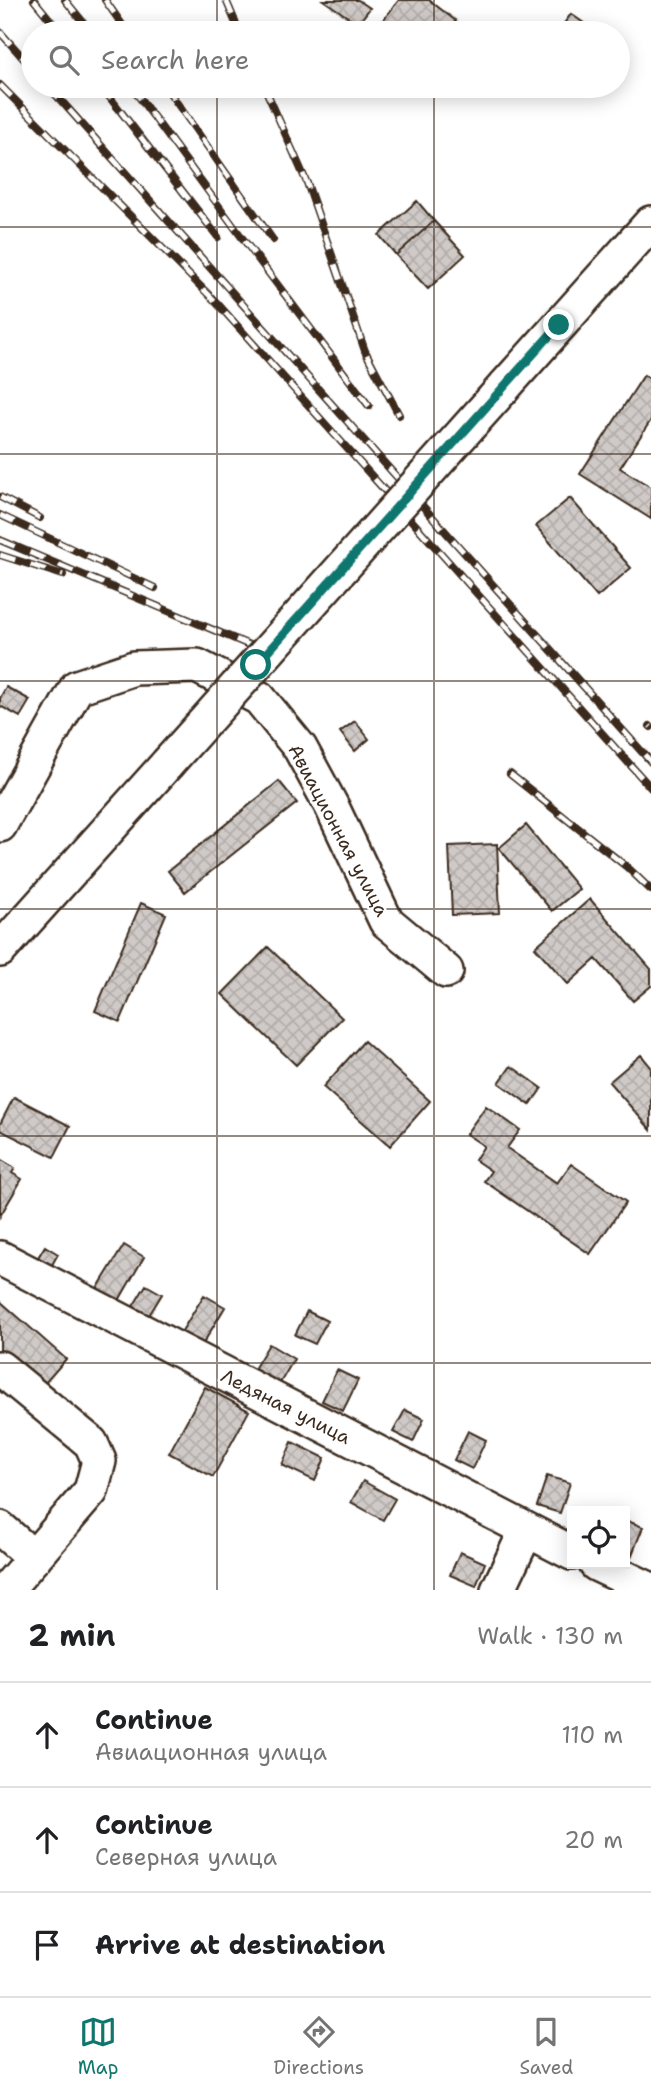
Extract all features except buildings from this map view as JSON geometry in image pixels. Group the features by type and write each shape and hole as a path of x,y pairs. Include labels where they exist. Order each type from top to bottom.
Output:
{"street":[{"path":"0,950 651,223"},
{"name":"Авиационная улица","path":"0,825 77,687 134,668 197,666 259,698 300,748 332,807 386,921 446,971"},
{"name":"Ледяная улица","path":"0,1258 567,1551"},
{"path":"0,1368 91,1443 99,1461 91,1491 6,1590"},
{"path":"0,1528 34,1558"},
{"path":"498,1590 526,1531"},
{"path":"607,1569 651,1590"}],"railway":[{"path":"34,0 51,21"},
{"path":"65,0 82,21"},
{"path":"105,0 120,21"},
{"path":"226,0 235,21"},
{"path":"0,32 21,56"},
{"path":"0,85 216,302 651,788"},
{"path":"59,98 651,762"},
{"path":"110,98 218,237"},
{"path":"140,98 369,406"},
{"path":"173,98 273,240"},
{"path":"269,98 307,183 365,351 399,415"},
{"path":"0,497 40,518"},
{"path":"0,515 155,588"},
{"path":"0,540 261,650"},
{"path":"0,555 63,575"},
{"path":"510,774 627,867 651,890"}],"route":[{"path":"256,665 559,325"}]}
